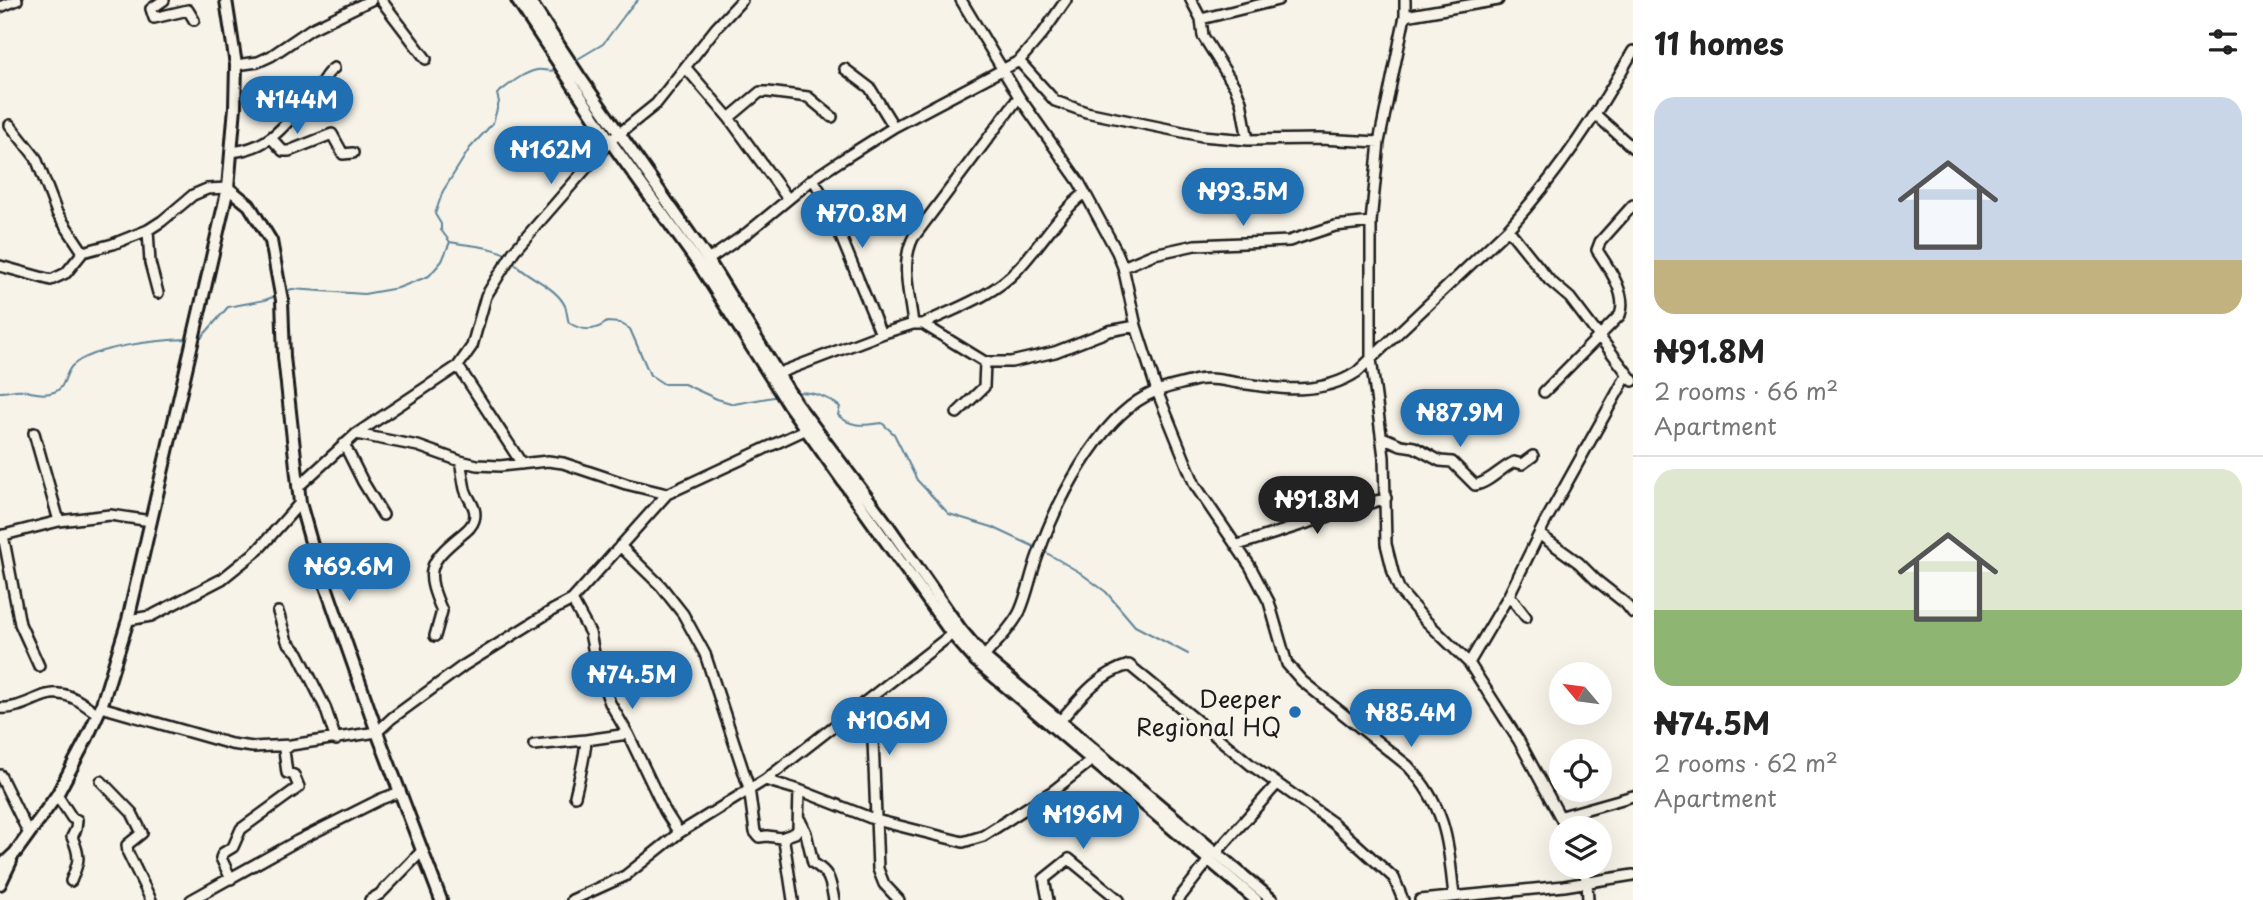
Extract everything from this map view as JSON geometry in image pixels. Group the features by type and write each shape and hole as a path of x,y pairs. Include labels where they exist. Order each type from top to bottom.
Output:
{"main road":[{"path":"0,884 28,832 57,795 100,710 128,620 228,188 236,107 236,65 226,0"},
{"path":"517,0 554,47 610,141 779,373 782,385"},
{"path":"529,0 554,47"},
{"path":"575,79 620,133 708,260 807,429 961,630 984,657 1060,721 1142,796 1269,899"},
{"path":"228,188 249,205 271,241 282,300 284,357 300,503 313,549 377,732 441,900"},
{"path":"792,403 883,527 952,634 976,661 1091,760 1142,796"},
{"path":"0,867 15,853"},
{"path":"1213,856 1256,900"}],"street":[{"path":"0,7 17,0"},
{"path":"164,0 151,9 154,18 188,10 194,20"},
{"path":"236,65 258,62 271,56 311,29 371,0"},
{"path":"381,0 426,59"},
{"path":"298,487 356,434 458,366 472,346 486,296 514,251 610,141 656,104 716,28 742,0"},
{"path":"961,0 1018,97 1085,193 1123,267 1136,326 1157,391 1195,485 1238,545 1269,602 1287,664 1302,681 1408,766 1430,793 1445,827 1454,896"},
{"path":"708,260 747,233 813,180 894,127 1019,61 1066,0"},
{"path":"1191,0 1201,19 1203,36 1241,101 1248,140"},
{"path":"1201,19 1278,0"},
{"path":"1405,0 1405,16 1379,142 1371,222 1371,359 1382,438 1386,498 1385,544 1394,576 1400,590 1424,619 1469,663 1519,741 1562,816 1633,796"},
{"path":"1405,16 1498,0"},
{"path":"984,657 1021,609 1038,553 1064,495 1096,442 1119,414 1157,391 1208,379 1278,388 1321,387 1343,380 1371,359 1529,207 1579,142 1633,51"},
{"path":"1019,61 1048,95 1065,106 1202,136 1248,140 1379,142"},
{"path":"232,152 248,150 285,127 320,86 325,74 334,68"},
{"path":"686,68 729,118 788,200"},
{"path":"845,69 870,88 894,127"},
{"path":"729,118 760,92 808,97 832,117"},
{"path":"1018,97 909,246 906,266 918,324 985,362 1010,362 1055,352 1109,331 1136,326"},
{"path":"1596,115 1633,148"},
{"path":"10,125 36,158 57,214 83,253"},
{"path":"271,138 284,151 289,151 332,134 344,155 353,153"},
{"path":"813,180 827,203 881,334"},
{"path":"0,266 51,280 66,273 83,253 148,230 193,195 208,189 228,188"},
{"path":"779,373 881,334 918,324 990,291 1017,270 1068,206 1085,193"},
{"path":"1544,392 1617,320 1623,308 1611,272 1597,250 1633,205"},
{"path":"1123,267 1154,254 1195,245 1289,241 1335,226 1371,222"},
{"path":"1469,663 1509,595 1539,534 1630,378 1570,298 1549,280 1508,229"},
{"path":"148,230 150,263 158,293"},
{"path":"957,413 984,387 985,362"},
{"path":"458,366 522,464"},
{"path":"0,708 12,709 56,693 100,710 231,744 253,747 336,740 377,732 463,666 572,600 667,494 807,429"},
{"path":"34,433 59,521"},
{"path":"356,434 418,446 460,461 489,466 548,461 563,463 625,484 667,494"},
{"path":"1382,438 1415,447 1440,461 1452,462 1475,485 1485,482 1507,465 1514,462 1522,464 1533,456"},
{"path":"344,444 383,515"},
{"path":"435,636 442,611 432,588 431,575 435,560 440,552 471,527 475,519 475,510 465,490 460,461"},
{"path":"1238,545 1386,498"},
{"path":"128,620 151,616 222,579 258,550 300,503"},
{"path":"39,666 20,624 2,536 59,521 110,515 151,521"},
{"path":"1539,534 1579,563 1633,613"},
{"path":"620,546 661,586 683,614 705,654 749,788 755,832 759,836 781,838 795,833 800,820"},
{"path":"1509,595 1526,617"},
{"path":"572,600 590,633 597,668 610,703 665,811 679,832"},
{"path":"278,612 287,641 298,653 325,707 336,740"},
{"path":"572,900 625,876 679,832 765,780 952,634"},
{"path":"1060,721 1089,688 1129,665 1277,785 1333,822 1394,878 1403,900"},
{"path":"866,702 872,714 878,869 884,884 900,900"},
{"path":"534,745 628,734"},
{"path":"575,796 586,740"},
{"path":"231,879 221,858 233,847 241,829 299,787 294,775 287,773 284,750 291,745"},
{"path":"765,780 799,790 876,820 963,842 983,836 1053,791 1091,760"},
{"path":"0,775 28,832"},
{"path":"101,781 132,813 142,833 127,845 128,853 151,900"},
{"path":"1178,900 1213,856 1277,785"},
{"path":"799,790 800,820 813,863 825,870 830,878 834,900"},
{"path":"191,900 297,841 400,792"},
{"path":"57,795 72,818 77,820 72,837 78,850 79,862 71,881"},
{"path":"781,838 784,841 793,900"},
{"path":"370,900 380,894 422,850"},
{"path":"1048,900 1044,879 1069,859 1119,900"},
{"path":"1420,900 1564,886 1633,875"},
{"path":"1586,879 1588,900"}],"waterway":[{"path":"576,60 603,44 638,0"},
{"path":"286,291 292,289 364,294 398,288 429,276 442,261 450,242 441,230 441,224 435,214 443,191 470,148 493,123 499,102 497,94 526,74 559,69"},
{"path":"450,242 488,248 506,255"},
{"path":"512,261 561,299 569,323 588,329 598,328 607,322 620,323 630,329 650,375 664,384 684,384 734,404 779,396"},
{"path":"198,338 201,338 228,307 278,295"},
{"path":"0,392 54,392 61,387 72,366 95,353 127,345 188,339"},
{"path":"794,393 812,393 830,400 840,407 838,415 848,422 858,425 882,423 894,434 917,480 949,514 992,527 1037,548"},
{"path":"1045,552 1106,592 1135,626 1188,654"}],"place":[{"name":"Deeper Regional HQ","path":"1295,712"}]}
